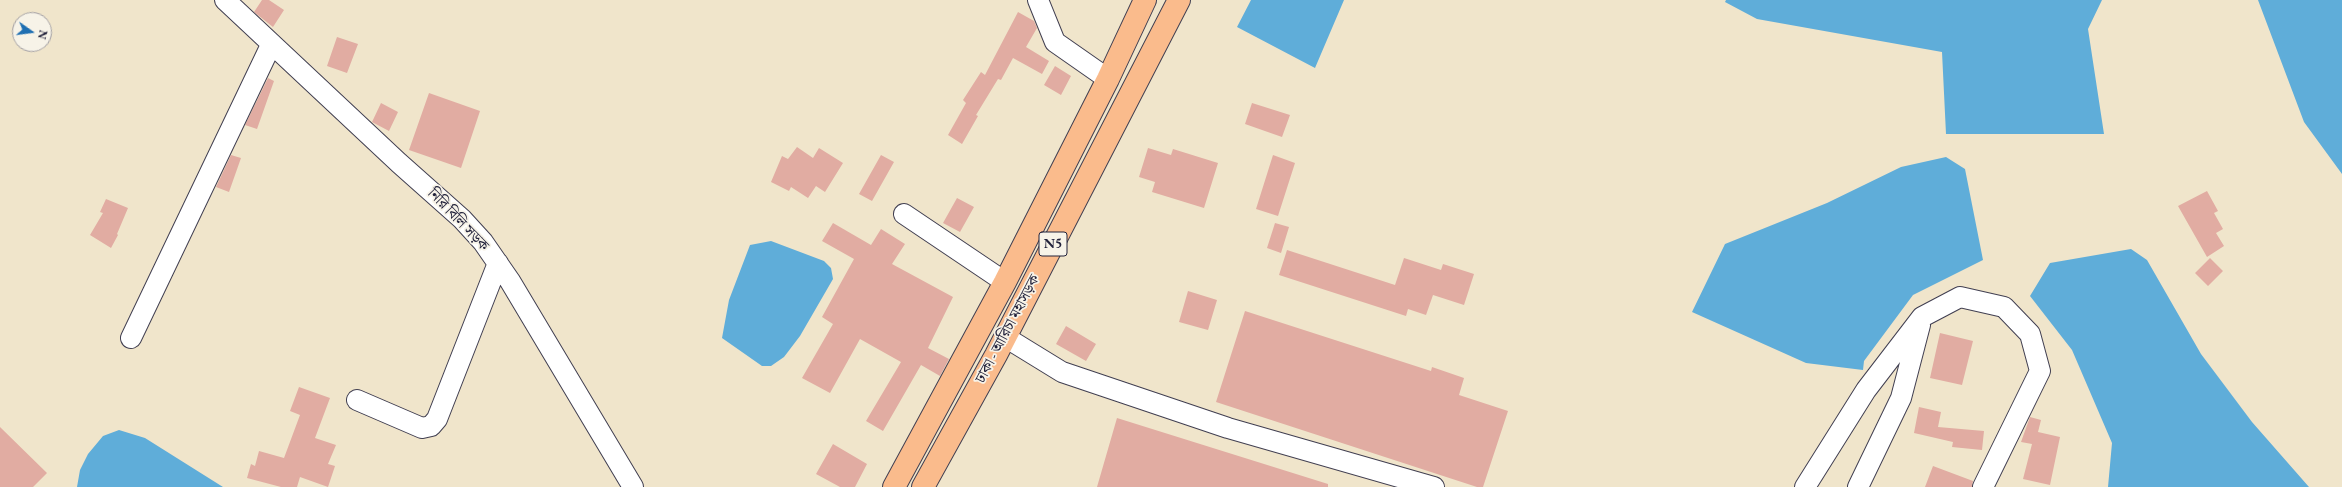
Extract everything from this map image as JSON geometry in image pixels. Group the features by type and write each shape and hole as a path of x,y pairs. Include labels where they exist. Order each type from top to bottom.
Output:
{"highway":[{"name":"N5","path":"894,487 1005,282 1108,79 1145,0"},
{"name":"ঢাকা - আরিচা মহাসড়ক","path":"923,487 1005,337 1179,0"}],"street":[{"name":"নিরি বিলি সড়ক","path":"225,0 271,45 462,219 498,262 633,487"},
{"path":"1038,0 1055,42 1108,79"},
{"path":"131,338 271,45"},
{"path":"904,214 1005,282"},
{"path":"357,400 422,428 431,426 436,418 498,262"},
{"path":"1805,487 1866,390 1922,317 1960,297 2004,307 2030,334 2040,371 1983,487"},
{"path":"1858,487 1901,398 1922,317"},
{"path":"1005,337 1062,372 1228,428 1434,487"}],"water":[{"path":"1251,0 1344,0 1315,68 1237,27"},
{"path":"1726,0 2102,0 2088,29 2104,134 1946,134 1942,52 1757,19 1725,2"},
{"path":"2258,0 2342,0 2342,174 2304,122"},
{"path":"1946,157 1965,169 1983,260 1913,295 1864,361 1863,370 1806,363 1692,312 1725,244 1827,203 1901,167"},
{"path":"771,241 824,261 831,268 833,279 800,336 784,357 771,366 762,366 722,338 729,300 750,245"},
{"path":"2131,249 2147,260 2201,354 2252,422 2309,487 2108,487 2112,443 2072,350 2030,296 2050,263"},
{"path":"119,430 145,438 223,487 77,487 80,470 88,454 103,436"}],"building":[{"path":"262,0 269,0 284,10 273,27 254,12"},
{"path":"1018,12 1034,21 1037,28 1026,47 1049,61 1042,74 1013,58 1001,80 998,79 976,115 978,116 962,144 948,135 966,103 963,100 981,72 985,75"},
{"path":"337,37 358,44 347,73 327,66"},
{"path":"1055,66 1071,76 1061,95 1044,85"},
{"path":"268,78 274,81 257,129 245,125"},
{"path":"429,93 480,111 461,168 409,150"},
{"path":"381,103 398,112 389,131 372,122"},
{"path":"1252,103 1290,115 1282,137 1245,124"},
{"path":"797,147 813,158 819,148 843,163 825,192 816,186 808,198 791,187 789,191 771,182 782,156 788,159"},
{"path":"1148,148 1171,155 1173,149 1218,163 1204,208 1152,192 1155,182 1139,177"},
{"path":"231,155 241,158 229,192 216,187"},
{"path":"881,155 894,162 872,201 859,194"},
{"path":"1273,155 1295,163 1278,216 1256,209"},
{"path":"2207,191 2218,211 2214,213 2223,229 2216,233 2224,246 2207,257 2178,206"},
{"path":"957,198 974,207 960,232 943,223"},
{"path":"106,199 128,208 117,234 118,235 111,248 90,235 103,213 100,212"},
{"path":"833,223 871,245 881,229 905,244 892,264 953,297 928,348 949,359 940,376 921,365 883,431 866,421 901,362 860,339 830,393 802,378 833,324 822,317 854,259 822,241"},
{"path":"1275,223 1289,227 1281,253 1267,248"},
{"path":"1287,250 1395,285 1404,258 1441,270 1443,264 1474,274 1464,305 1433,295 1426,315 1408,309 1406,316 1279,275"},
{"path":"2210,258 2223,271 2208,286 2195,273"},
{"path":"1188,291 1217,300 1208,330 1179,322"},
{"path":"1245,311 1431,371 1432,367 1464,378 1459,395 1508,411 1483,487 1477,487 1216,402"},
{"path":"1066,326 1096,344 1086,361 1056,344"},
{"path":"1940,333 1973,341 1962,385 1930,378"},
{"path":"299,387 330,398 315,438 336,445 328,464 335,466 328,487 300,477 297,487 281,487 247,478 251,464 255,466 259,451 284,458 300,415 290,411"},
{"path":"1919,407 1941,412 1938,427 1984,431 1982,450 1952,447 1953,442 1914,433"},
{"path":"2030,417 2041,420 2038,432 2060,437 2050,485 2023,479 2032,444 2021,442"},
{"path":"1117,418 1328,484 1328,487 1097,487"},
{"path":"0,427 47,473 33,487 0,487"},
{"path":"833,444 867,464 855,487 840,487 816,474"},
{"path":"1933,466 1973,481 1972,487 1925,487"}]}
